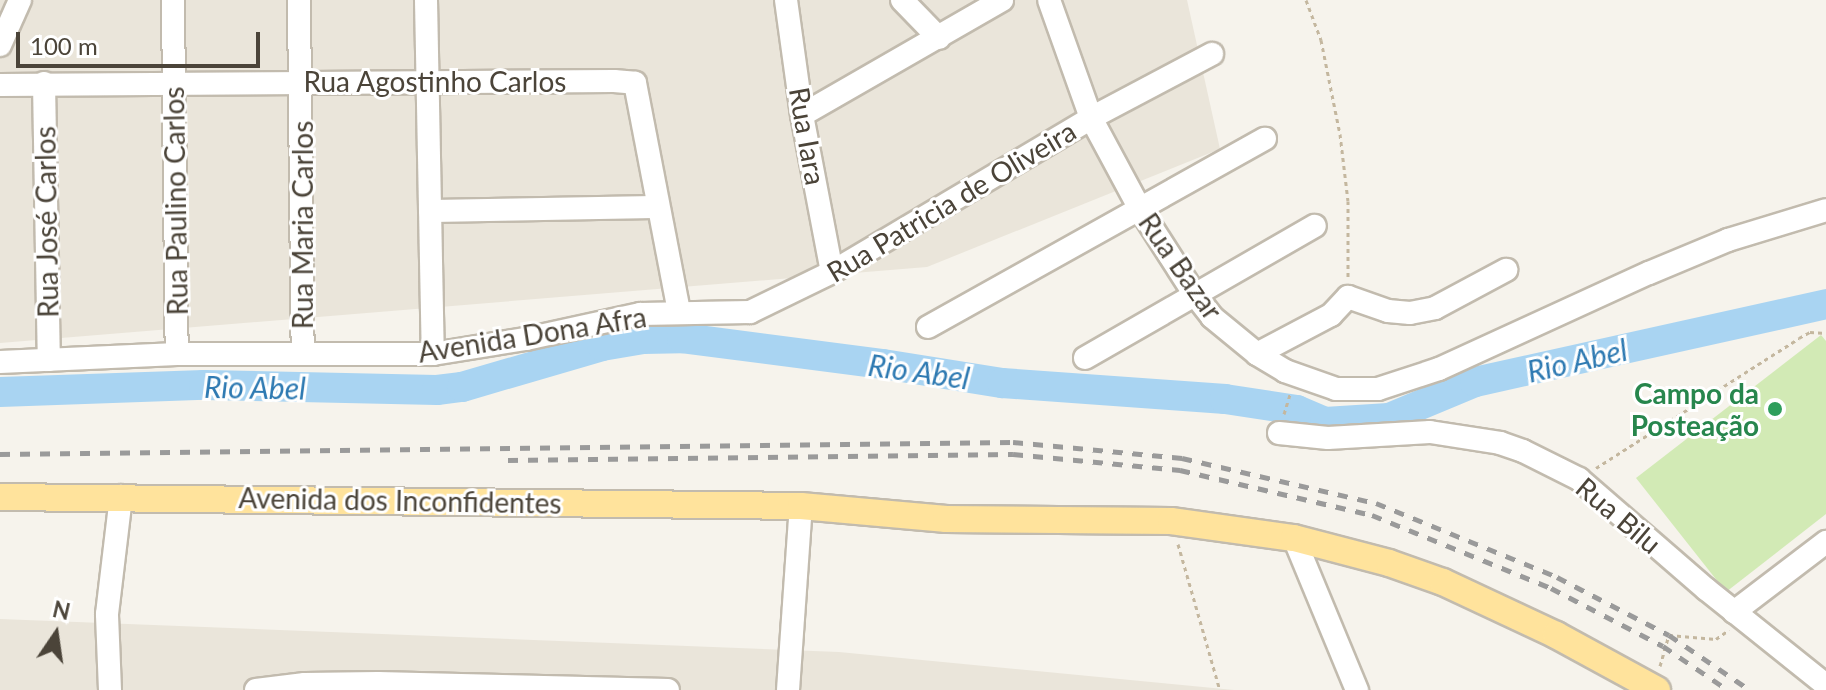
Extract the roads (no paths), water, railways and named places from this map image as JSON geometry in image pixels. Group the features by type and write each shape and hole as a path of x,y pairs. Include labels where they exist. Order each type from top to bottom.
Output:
{"main road":[{"name":"Avenida dos Inconfidentes","path":"0,497 801,506 946,519 1171,521 1294,538 1345,550 1443,582 1556,635 1657,690"}],"street":[{"path":"0,45 20,0"},
{"name":"Rua Paulino Carlos","path":"173,0 177,354"},
{"name":"Rua Maria Carlos","path":"299,0 303,353"},
{"path":"426,0 433,354"},
{"name":"Rua Iara","path":"786,0 802,115 832,272"},
{"path":"902,0 939,38"},
{"path":"802,115 1002,0"},
{"name":"Rua Bazar","path":"1049,0 1091,118 1140,209 1195,295 1212,317 1257,354 1285,371 1336,389 1378,389 1439,369 1728,240 1826,210"},
{"name":"Rua Patricia de Oliveira","path":"679,312 750,312 832,272 1091,118 1212,54"},
{"name":"Rua Agostinho Carlos","path":"0,85 173,82 635,83 679,312"},
{"name":"Rua José Carlos","path":"44,83 49,360"},
{"path":"928,327 1265,139"},
{"path":"430,211 657,207"},
{"path":"1085,358 1315,226"},
{"path":"1257,354 1331,315 1348,297 1388,311 1410,313 1435,308 1506,270"},
{"name":"Avenida Dona Afra","path":"0,362 177,354 433,354 526,339 607,319 679,312"},
{"name":"Rua Bilu","path":"1280,427 1328,438 1430,432 1453,434 1523,451 1579,479 1739,616 1826,685"},
{"path":"110,690 107,614 121,496"},
{"path":"788,690 801,506"},
{"path":"1294,538 1357,690"},
{"path":"1739,616 1826,542"},
{"path":"256,690 305,684 378,683 668,690"}],"waterway":[{"name":"Rio Abel","path":"0,392 204,385 437,390 462,387 602,346 643,339 682,338 1002,383 1225,399 1297,410 1325,422 1389,418 1475,382 1826,304"}],"railway":[{"path":"0,454 1013,442 1182,458 1376,503 1557,577 1669,635 1750,690"},
{"path":"508,460 1013,454 1180,470 1372,515 1551,588 1663,646 1728,690"}],"place":[{"name":"Campo da Posteação","path":"1775,409"}]}
